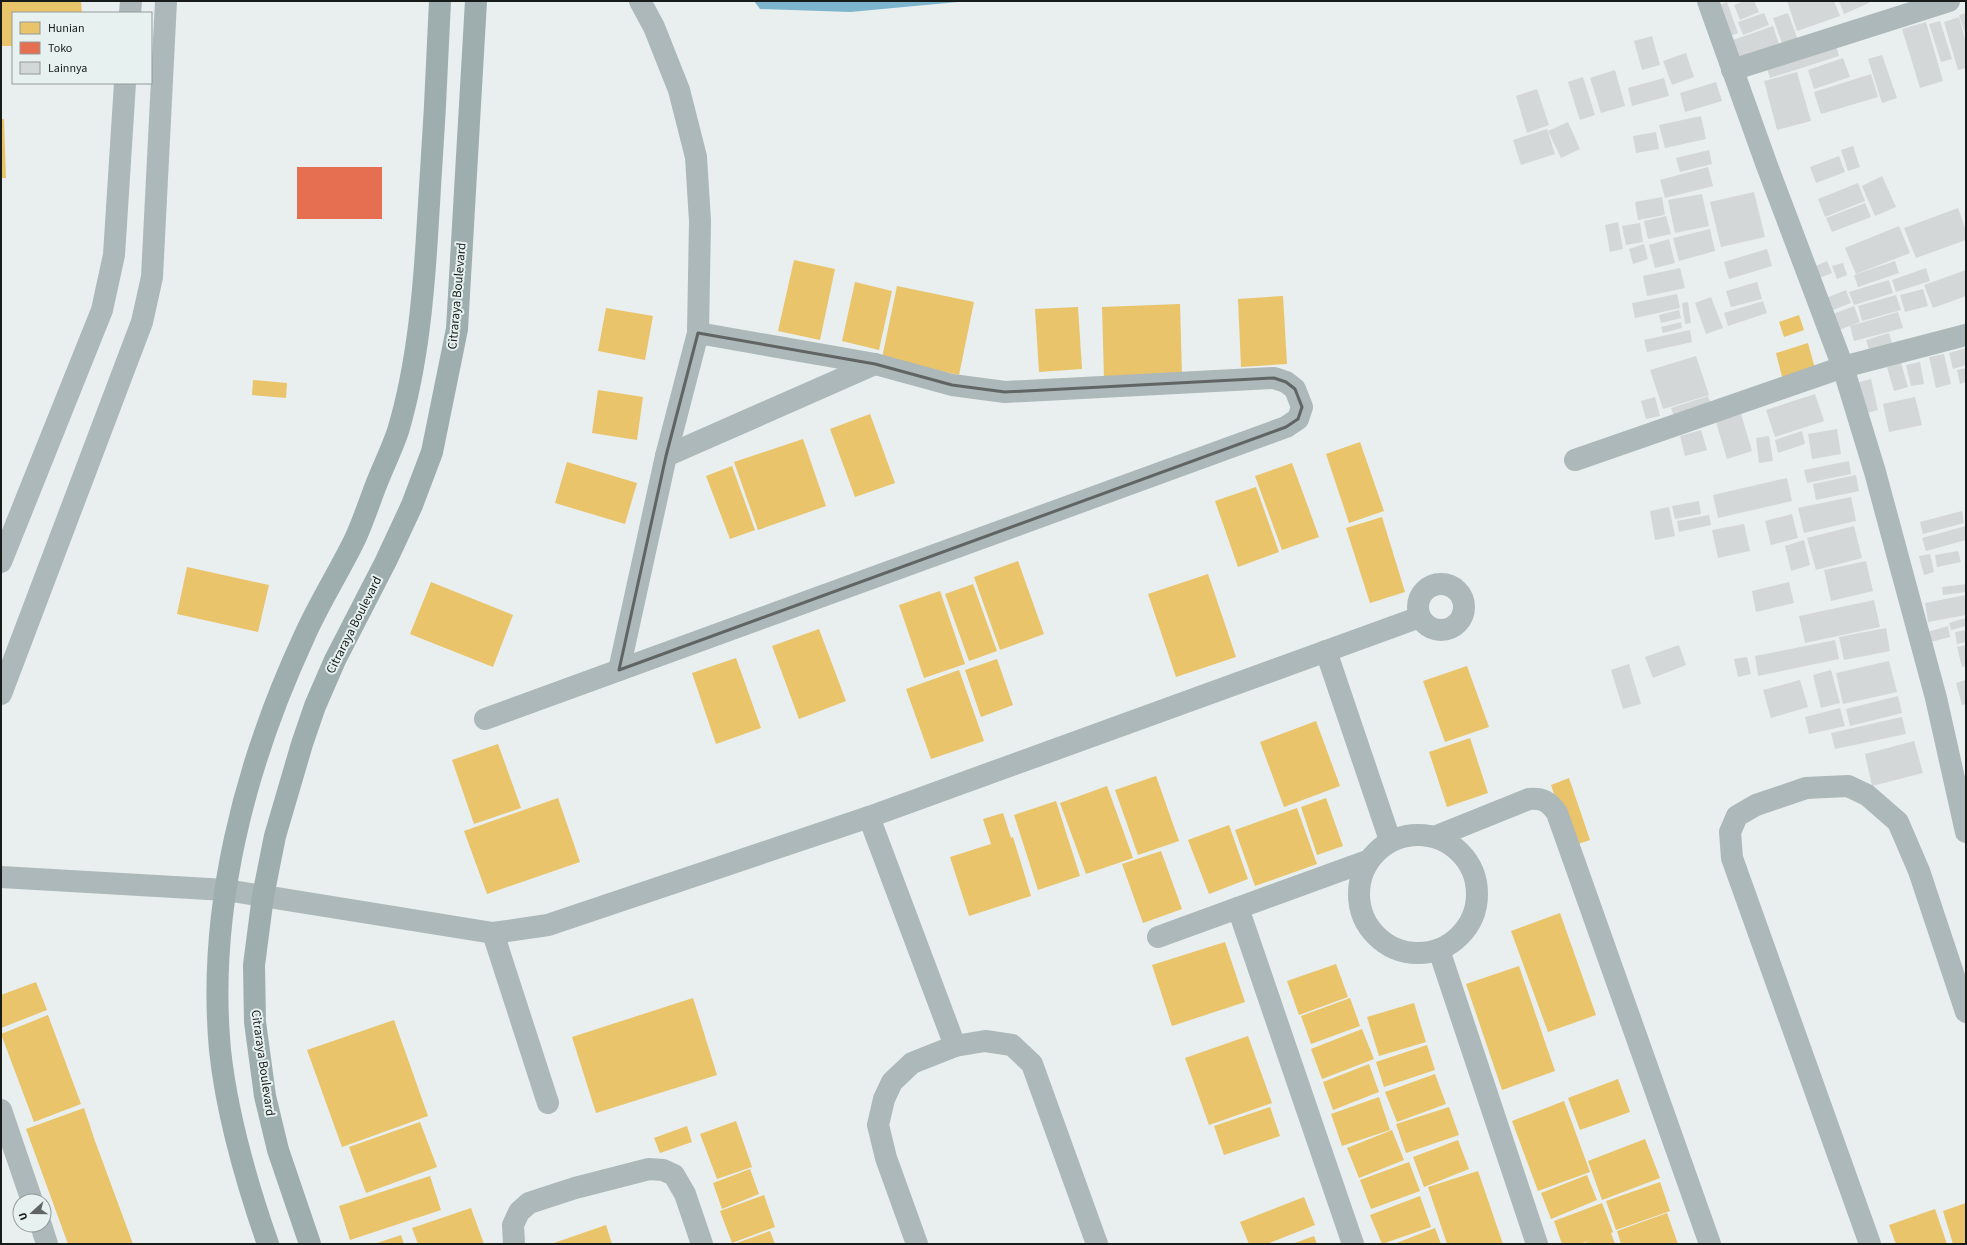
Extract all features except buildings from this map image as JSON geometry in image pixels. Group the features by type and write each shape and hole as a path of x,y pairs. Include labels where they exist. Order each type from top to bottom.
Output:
{"main road":[{"path":"268,1244 253,1202 233,1129 220,1051 217,986 226,890 247,788 273,707 305,634 356,537 397,433 408,392 425,274 436,104 440,1"},
{"name":"Citraraya Boulevard","path":"310,1244 278,1150 265,1096 255,1022 254,965 263,896 275,836 302,744 315,706 335,660 386,561 412,505 432,452 457,329 476,1"}],"street":[{"path":"130,1 130,12"},
{"path":"1,694 142,322 152,277 166,1"},
{"path":"619,670 666,456 698,333 700,221 696,157 679,90 654,27 640,1"},
{"path":"1708,1 1732,70 1843,367 1875,472 1936,698 1966,832"},
{"path":"1732,70 1949,1"},
{"path":"1,562 102,310 114,255 125,84"},
{"path":"485,719 1286,427 1298,419 1302,407 1296,389 1286,382 1274,378 1005,392 952,385 875,364 698,333"},
{"path":"1574,460 1843,367 1966,335"},
{"path":"666,456 875,364"},
{"path":"1,877 226,890 492,933 548,925 869,817 1420,617"},
{"path":"1326,651 1390,840"},
{"path":"1870,1244 1732,858 1730,832 1737,816 1756,805 1806,788 1848,786 1867,795 1898,822 1919,871 1966,1012"},
{"path":"1158,938 1367,861 1390,840 1413,834 1437,836 1529,799 1542,799 1551,805 1557,813 1710,1244"},
{"path":"869,817 956,1046"},
{"path":"1367,861 1359,885 1360,909 1372,931 1390,947 1414,954 1439,950 1463,934 1476,908 1476,878 1462,852 1437,836"},
{"path":"1238,908 1353,1244"},
{"path":"492,933 548,1103"},
{"path":"1439,950 1537,1244"},
{"path":"917,1244 886,1158 878,1125 884,1099 892,1082 912,1063 956,1046 985,1041 1012,1045 1032,1064 1097,1244"},
{"path":"1,1110 29,1193"},
{"path":"514,1244 513,1225 519,1212 530,1203 575,1188 649,1169 663,1170 674,1175 685,1194 702,1244"},
{"path":"43,1233 47,1244"}],"highlighted area":[{"path":"698,333 875,364 952,385 1005,392 1274,378 1286,382 1295,389 1302,407 1298,419 1286,427 619,670 666,456"}],"water":[{"path":"754,1 969,1 850,12 760,9"}]}
